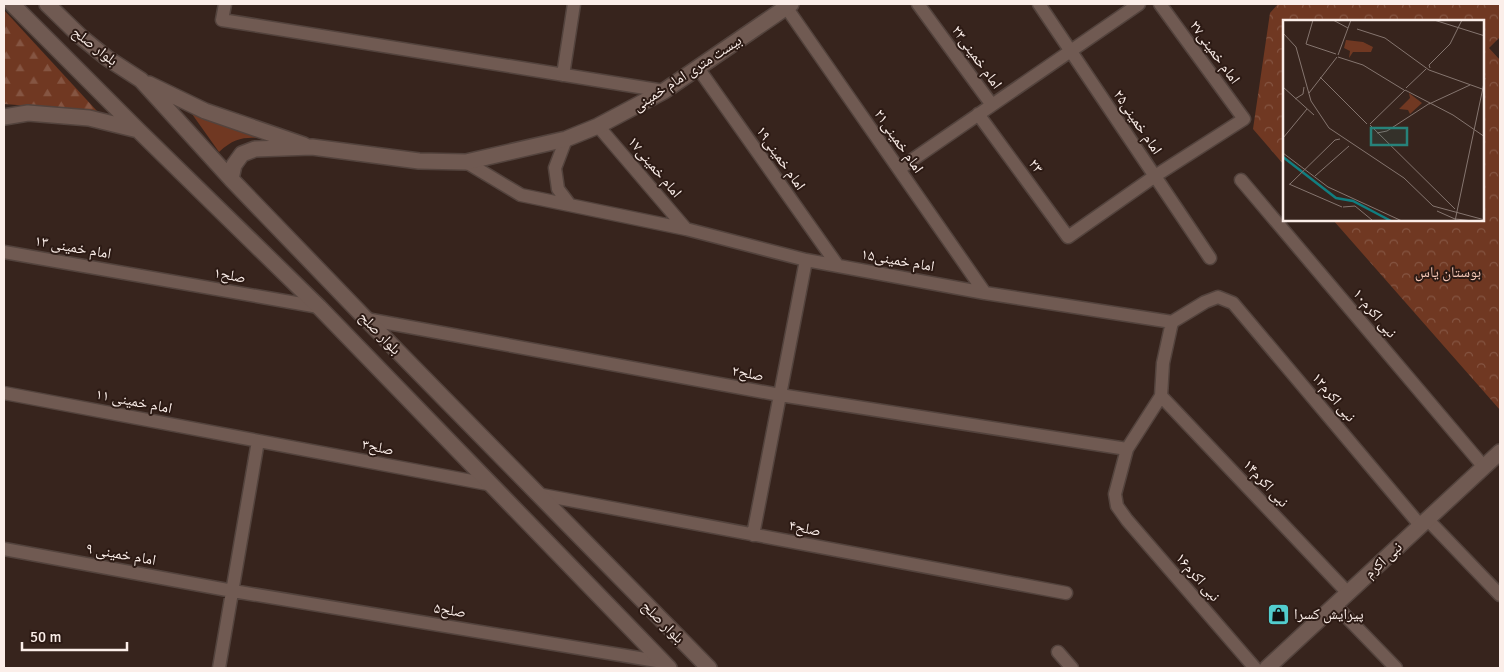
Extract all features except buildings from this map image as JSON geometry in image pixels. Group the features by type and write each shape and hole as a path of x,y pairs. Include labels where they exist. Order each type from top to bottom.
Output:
{"main road":[{"name":"بلوار صلح","path":"12,4 319,307 666,665"},
{"name":"بلوار صلح","path":"47,4 81,37 107,58 140,80 366,319 709,668"},
{"name":"بیست متری امام خمینی","path":"312,147 420,161 466,162 566,139 598,126 664,92 789,6"},
{"path":"140,80 205,111 312,147"},
{"path":"4,117 28,113 89,118 138,130"},
{"path":"231,178 234,165 242,154 255,149 312,147"},
{"name":"نبی اکرم","path":"1267,668 1423,522 1484,467 1499,456"},
{"path":"519,512 537,494"}],"street":[{"path":"225,4 222,20 664,92"},
{"path":"562,75 574,4"},
{"name":"امام خمینی۲۳","path":"918,4 992,105"},
{"name":"امام خمینی۲۵","path":"1039,4 1210,258"},
{"path":"899,169 1139,4"},
{"name":"امام خمینی۲۷","path":"1155,176 1244,119 1160,4"},
{"name":"امام خمینی۲۱","path":"789,6 985,292"},
{"name":"امام خمینی۱۹","path":"698,68 838,266"},
{"name":"۲۳","path":"978,114 1068,237 1155,176"},
{"name":"امام خمینی۱۷","path":"598,126 686,229"},
{"path":"566,139 555,168 558,188 570,205"},
{"name":"۱۵امام خمینی","path":"466,162 521,195 686,229 806,260 985,292 1172,322"},
{"name":"نبی اکرم۱۰","path":"1241,180 1484,467"},
{"name":"امام خمینی ۱۳","path":"4,252 136,275"},
{"path":"753,535 806,260"},
{"name":"۱صلح","path":"136,275 319,307"},
{"name":"نبی اکرم۱۲","path":"1172,322 1205,302 1218,297 1234,303 1423,522 1500,595"},
{"name":"صلح۲","path":"366,319 780,395 1127,449"},
{"path":"1127,449 1161,396 1163,363 1172,322"},
{"name":"امام خمینی ۱۱","path":"4,394 258,441"},
{"name":"نبی اکرم۱۴","path":"1161,396 1348,593"},
{"path":"219,668 258,441"},
{"name":"صلح۳","path":"258,441 493,485"},
{"name":"نبی اکرم۱۶","path":"1127,449 1114,494 1117,506 1255,668"},
{"name":"صلح۴","path":"537,494 1066,593"},
{"name":"امام خمینی ۹","path":"4,549 233,591"},
{"name":"صلح۵","path":"233,591 666,665"},
{"path":"1335,605 1396,668"},
{"path":"1058,652 1072,668"}],"green space":[{"name":"بوستان یاس","path":"1278,4 1500,4 1500,37 1489,48 1500,60 1500,410 1334,221 1484,221 1484,20 1283,20 1283,164 1253,129 1270,13"},
{"path":"4,10 97,111 4,104"},
{"path":"192,114 276,139 239,139 219,152"}],"place":[{"name":"پیرایش کسرا","path":"1278,614"}]}
